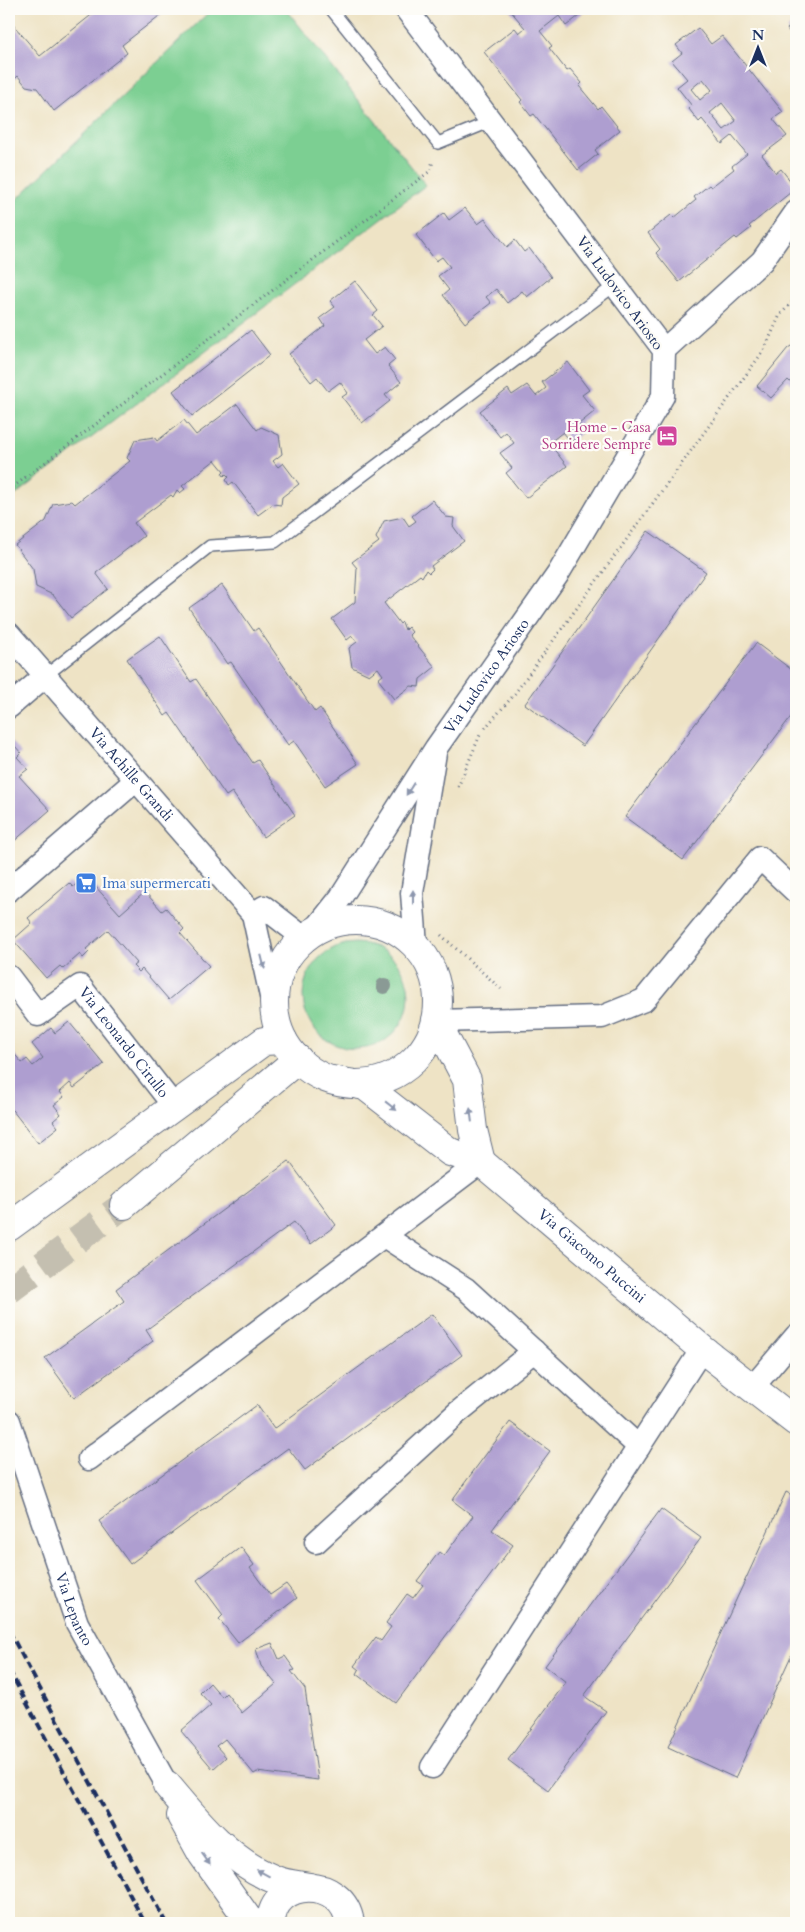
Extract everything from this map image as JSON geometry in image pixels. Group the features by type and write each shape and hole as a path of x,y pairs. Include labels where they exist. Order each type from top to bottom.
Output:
{"street":[{"name":"Via Ludovico Ariosto","path":"309,935 341,897 436,748 558,574 663,396 664,350 492,120 406,9"},
{"path":"664,350 762,262 796,212"},
{"name":"Via Achille Grandi","path":"9,634 252,914"},
{"path":"9,707 45,676"},
{"path":"309,935 264,907 252,914 274,1010 291,1049 311,1070 332,1080 360,1084 376,1081 402,1070 414,1060 428,1043 436,1021 437,985 430,964 426,938 412,893 436,748"},
{"path":"9,890 135,781"},
{"path":"436,1021 602,1017 644,1000 760,858 796,892"},
{"path":"274,1010 274,990 283,963 309,935 348,920 373,921 426,938"},
{"name":"Via Leonardo Cirullo","path":"9,977 38,1015 80,986 173,1106"},
{"path":"90,1459 482,1162 473,1130 467,1080 436,1021"},
{"path":"9,1227 264,1041 291,1049"},
{"path":"124,1205 291,1049"},
{"name":"Via Giacomo Puccini","path":"332,1080 365,1086 450,1152 482,1162 702,1349 796,1422"},
{"path":"384,1236 466,1289 639,1447"},
{"path":"752,1388 796,1336"},
{"path":"432,1767 702,1349"},
{"path":"316,1542 456,1413 534,1351"},
{"name":"Via Lepanto","path":"9,1421 77,1623 166,1786"},
{"path":"166,1786 190,1813 237,1859 276,1880 322,1888 333,1894 353,1919"},
{"path":"166,1786 202,1854 248,1920 254,1923"},
{"path":"271,1923 276,1907 284,1896 296,1889 310,1887"}],"lane":[{"path":"331,9 438,143 492,120"},
{"path":"45,676 210,546 275,542 615,285"}],"path":[{"path":"9,490 430,171 438,143"},
{"path":"454,796 481,733 513,696 758,358 780,315 796,298"},
{"path":"426,938 501,989"}],"green space":[{"path":"212,9 286,9 426,185 9,500 9,207"},
{"path":"356,943 376,947 393,959 405,976 409,996 405,1016 393,1033 376,1045 356,1049 336,1045 319,1033 307,1016 303,996 307,976 319,959 336,947"}],"building":[{"path":"93,9 168,9 122,45 127,53 54,111 37,88 26,86 18,76 9,84 9,20 40,56 95,12"},
{"path":"509,9 565,9 568,13 573,9 588,9 566,26 559,16 540,31 552,46 549,48 567,71 570,69 582,83 579,86 598,109 601,106 620,130 595,150 598,154 578,170 534,114 531,116 520,102 522,100 484,52 515,28 519,33 525,28"},
{"path":"796,21 796,38 795,39 787,29"},
{"path":"698,28 711,44 722,36 783,112 773,119 787,136 762,155 776,173 781,169 796,188 749,226 751,228 737,239 735,237 679,282 656,253 660,249 648,233 671,215 674,218 696,200 694,197 709,185 711,187 734,169 732,166 747,154 732,136 722,144 702,119 699,122 689,109 692,106 677,87 687,79 672,61 682,53 676,45","holes":["703,79 712,90 700,100 691,89","722,103 736,121 724,130 710,113"]},
{"path":"465,208 478,224 485,219 507,247 515,240 524,252 529,248 551,277 527,297 522,291 507,303 496,289 486,297 491,303 465,323 443,295 449,290 438,276 450,267 442,257 436,261 416,235 444,213 449,220"},
{"path":"355,281 378,311 373,315 382,326 364,340 375,354 385,347 395,360 388,366 401,382 385,395 390,401 362,423 342,397 348,393 340,382 328,391 317,377 311,382 289,354 325,326 320,318 335,307 330,301"},
{"path":"251,330 270,355 192,416 173,391"},
{"path":"796,343 796,384 794,386 788,380 771,398 757,386 788,348"},
{"path":"568,362 589,390 582,395 595,411 579,424 584,431 571,442 563,432 549,443 567,466 526,498 506,473 512,468 500,453 514,443 506,432 500,437 480,411 508,389 512,395 527,385 536,396 546,388 542,382"},
{"path":"237,404 257,430 261,427 279,435 282,454 273,461 278,467 283,463 299,484 282,497 281,505 273,504 258,515 233,482 229,485 226,480 229,477 226,474 224,476 222,473 224,471 215,460 182,486 185,489 180,493 177,490 173,497 171,495 134,523 144,536 96,573 108,589 71,618 53,595 36,587 33,569 15,545 46,521 53,504 72,501 75,504 130,461 127,458 135,440 154,437 157,441 184,420 196,435"},
{"path":"432,500 446,517 454,518 453,526 464,541 431,566 433,569 429,573 426,570 422,577 420,575 384,603 400,624 402,622 405,630 408,627 412,632 409,635 435,667 420,679 419,687 411,686 394,699 378,679 383,675 378,668 369,675 352,667 349,648 357,642 352,636 347,640 332,619 355,602 357,568 352,562 379,542 376,538 384,521 403,517 409,526 416,521 412,516"},
{"path":"648,531 706,572 583,746 525,704"},
{"path":"222,585 254,631 258,628 315,712 320,708 358,764 325,786 294,741 288,745 231,662 227,664 189,608"},
{"path":"160,636 191,682 196,679 253,763 258,760 295,815 263,837 232,792 226,796 169,713 165,716 127,659"},
{"path":"756,643 796,673 796,710 683,860 625,817"},
{"path":"9,739 21,753 17,757 28,769 19,776 50,810 12,843 9,838"},
{"path":"86,876 120,914 145,892 162,911 166,908 184,929 180,933 209,966 169,1000 142,969 139,972 133,966 137,963 108,930 86,949 89,952 83,958 80,954 63,969 60,966 46,978 13,940 32,923 28,918 69,883 73,887"},
{"path":"69,1022 104,1064 74,1088 70,1083 60,1092 64,1097 54,1105 61,1114 53,1121 58,1127 38,1143 9,1106 9,1054 12,1051 22,1063 27,1059 33,1066 43,1058 32,1044 51,1028 55,1033"},
{"path":"289,1161 336,1225 311,1244 294,1222 146,1330 153,1341 74,1398 45,1358 124,1301 116,1289"},
{"path":"432,1314 462,1355 305,1470 288,1448 130,1564 99,1521 257,1405 274,1429"},
{"path":"510,1422 550,1451 492,1530 513,1545 396,1703 357,1674 359,1670 354,1666 376,1637 381,1641 391,1627 386,1623 407,1594 413,1598 423,1585 417,1581 439,1552 444,1556 473,1516 452,1500"},
{"path":"786,1492 796,1497 796,1645 735,1778 668,1747"},
{"path":"661,1509 701,1538 584,1696 606,1711 548,1790 508,1760 566,1682 545,1666"},
{"path":"241,1547 254,1565 250,1568 270,1595 286,1584 297,1598 238,1643 219,1619 223,1615 197,1580"},
{"path":"272,1643 279,1659 285,1656 295,1670 291,1671 305,1689 318,1780 257,1772 254,1774 225,1739 216,1746 226,1757 213,1769 181,1731 211,1705 200,1693 210,1683 222,1697 226,1693 242,1713 276,1684 261,1666 256,1649"}],"tunnel":[{"path":"9,1290 124,1205"}],"railway":[{"path":"9,1631 166,1923"},
{"path":"9,1670 145,1923"}],"place":[{"name":"Home - Casa Sorridere Sempre","path":"667,436"},
{"name":"Ima supermercati","path":"86,883"}]}
